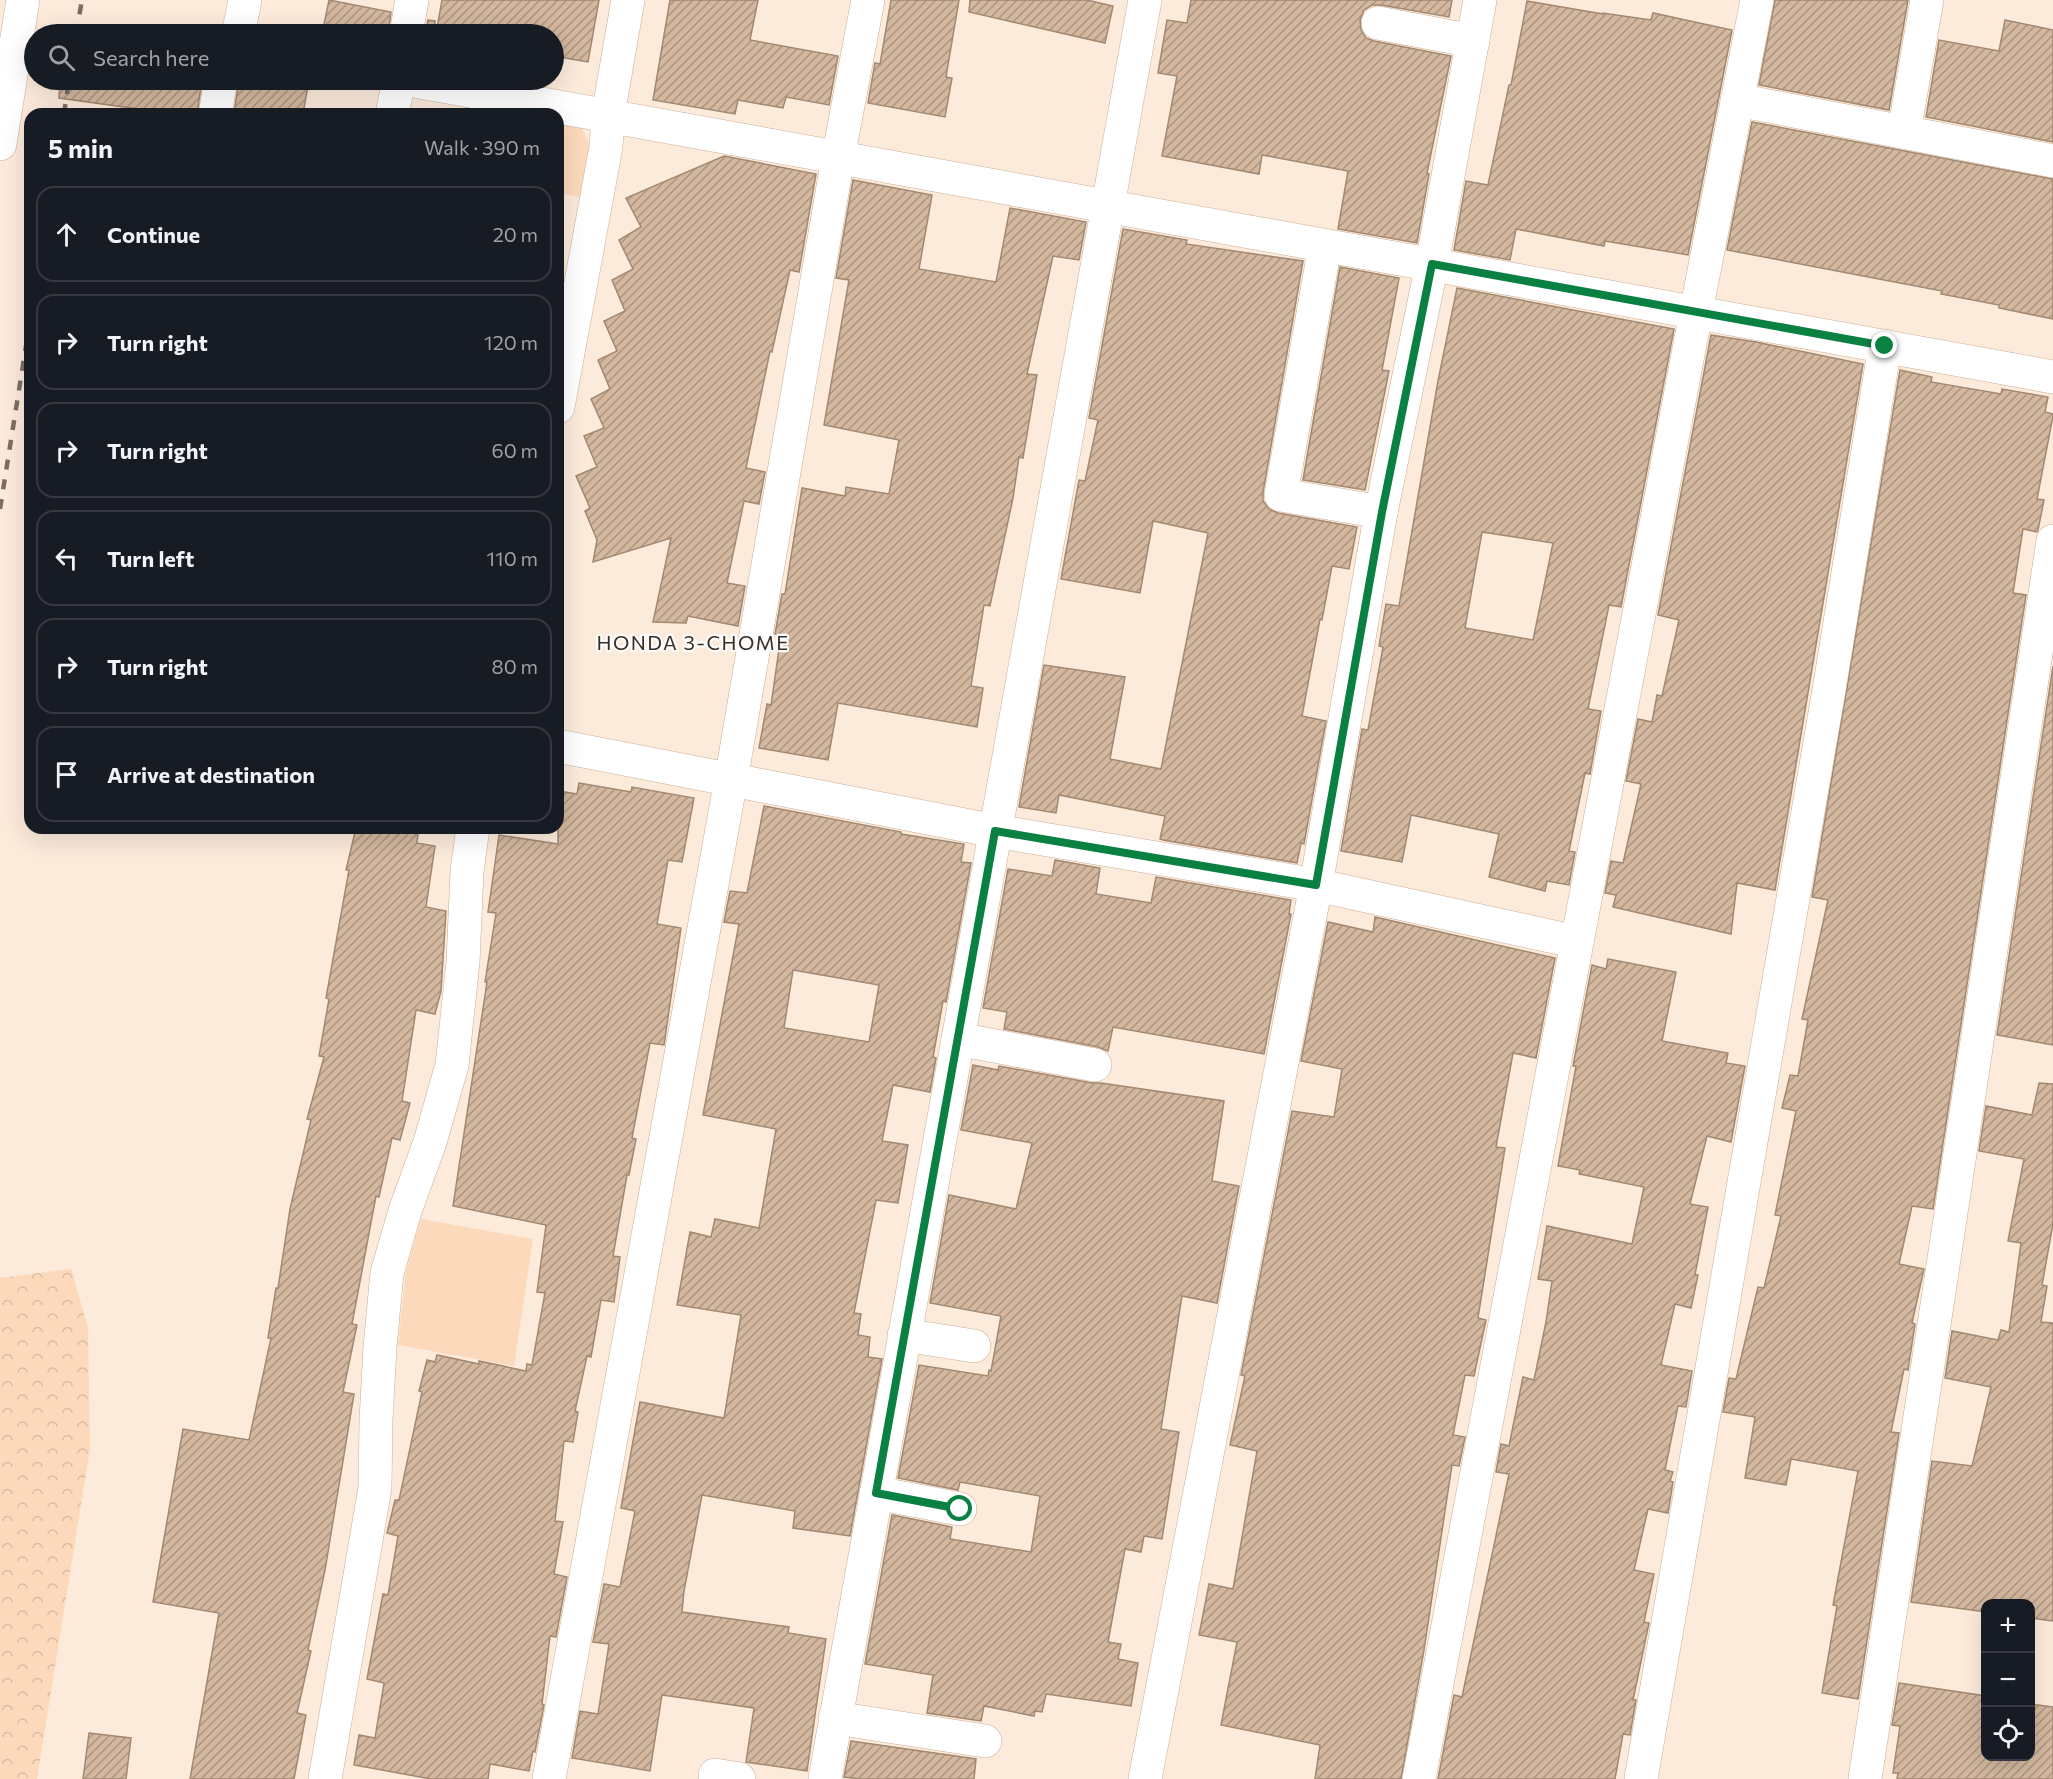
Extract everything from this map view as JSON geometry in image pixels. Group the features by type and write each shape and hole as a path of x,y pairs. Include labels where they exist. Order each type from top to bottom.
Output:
{"street":[{"path":"0,144 23,0"},
{"path":"240,24 245,0"},
{"path":"408,24 412,0"},
{"path":"564,374 606,147 608,115 628,0"},
{"path":"549,1779 731,780 837,158 868,0"},
{"path":"825,1779 1146,0"},
{"path":"1145,1779 1316,885 1382,512 1432,264 1480,0"},
{"path":"1419,1779 1757,0"},
{"path":"1904,132 1927,0"},
{"path":"1377,23 1473,41"},
{"path":"216,108 219,90"},
{"path":"393,108 397,90"},
{"path":"466,90 2053,377"},
{"path":"1737,100 2053,161"},
{"path":"1326,246 1281,495 1382,512"},
{"path":"1641,1779 1825,713 1885,346"},
{"path":"1865,1779 2053,542"},
{"path":"564,747 995,831 1316,885 1577,942"},
{"path":"325,1779 375,1488 380,1347 387,1273 405,1211 430,1142 452,1065 463,962 467,871 472,834"},
{"path":"957,1039 1095,1065"},
{"path":"904,1335 974,1346"},
{"path":"876,1493 960,1509"},
{"path":"835,1718 985,1741"}],"green space":[{"path":"564,120 580,123 590,146 580,197 564,194"},
{"path":"421,1219 533,1239 514,1366 398,1345 406,1270"},
{"path":"71,1269 88,1328 90,1449 37,1779 0,1779 0,1278"}],"building":[{"path":"329,0 391,12 389,24 324,24"},
{"path":"442,0 599,0 588,62 564,58 564,24 438,24"},
{"path":"670,0 758,0 750,40 838,56 829,105 786,97 783,108 738,100 735,114 653,100"},
{"path":"891,0 959,0 946,77 952,78 945,117 868,103 875,63 880,64"},
{"path":"970,0 1087,0 1113,6 1105,43 969,12"},
{"path":"1191,0 1452,0 1449,17 1372,5 1364,10 1360,20 1361,30 1366,38 1451,56 1427,173 1429,174 1417,243 1338,229 1348,171 1262,155 1259,174 1162,156 1177,76 1158,73 1167,20 1187,23"},
{"path":"1775,0 1908,0 1889,110 1759,85"},
{"path":"1527,1 1651,20 1653,13 1732,30 1688,255 1605,241 1604,246 1516,229 1510,260 1454,250 1466,181 1488,185"},
{"path":"428,20 435,21 435,24 427,24"},
{"path":"2005,20 2053,30 2053,142 1926,117 1939,40 1999,51"},
{"path":"59,90 201,90 198,108 131,108 59,98"},
{"path":"238,90 307,90 304,108 235,108"},
{"path":"1752,122 2053,179 2053,319 1999,308 1999,305 1941,294 1942,291 1727,250"},
{"path":"724,156 816,174 799,272 790,270 772,352 770,351 746,468 765,472 759,504 744,501 727,583 745,586 738,626 688,616 686,623 653,622 671,538 593,562 597,540 585,511 590,508 576,476 597,467 584,436 604,428 591,399 610,389 598,360 617,351 604,321 625,311 612,280 633,269 619,240 641,227 626,198"},
{"path":"853,180 932,195 919,269 996,282 1010,208 1086,222 1079,260 1053,256 1027,374 1037,375 1023,458 1019,457 1013,498 990,606 984,605 971,686 983,688 977,727 838,703 828,760 759,748 767,704 771,705 781,635 775,634 782,594 785,594 802,488 845,496 846,487 889,494 899,440 824,425 849,280 836,278"},
{"path":"1123,229 1187,240 1186,244 1303,261 1263,501 1269,509 1278,513 1357,527 1349,569 1332,566 1302,716 1326,721 1304,844 1301,843 1297,863 1160,839 1165,816 1059,795 1056,813 1019,807 1044,665 1125,677 1110,759 1161,769 1208,533 1153,521 1140,593 1061,579 1079,480 1085,481 1098,420 1089,418"},
{"path":"1340,267 1399,278 1382,370 1389,371 1365,490 1303,480"},
{"path":"1457,288 1674,329 1621,607 1609,605 1588,709 1601,711 1590,774 1585,773 1569,851 1575,852 1569,885 1547,881 1545,891 1489,877 1499,834 1411,815 1402,862 1341,851 1362,729 1368,730 1383,647 1379,646 1386,604 1399,606 1438,381","holes":["1482,532 1553,543 1533,640 1465,628"]},
{"path":"1711,335 1863,364 1775,890 1737,883 1731,934 1613,907 1616,895 1605,893 1611,861 1623,863 1641,784 1626,781 1638,719 1652,722 1657,695 1662,696 1679,620 1658,615"},
{"path":"1900,370 1932,377 1931,382 2001,394 2002,389 2048,397 2045,412 2053,416 2037,499 2044,500 2038,530 2037,532 2023,529 2013,593 2026,595 1933,1209 1912,1206 1899,1264 1924,1269 1912,1323 1915,1324 1908,1370 1904,1369 1891,1432 1899,1433 1858,1699 1822,1693 1837,1606 1833,1605 1858,1471 1791,1459 1786,1485 1745,1478 1755,1417 1723,1412 1729,1378 1736,1379 1758,1287 1764,1288 1781,1216 1775,1215 1796,1111 1782,1108 1790,1075 1798,1076 1808,1020 1802,1019 1828,900 1812,897"},
{"path":"2053,666 2053,1045 1997,1035"},
{"path":"579,783 631,792 632,787 694,798 682,862 668,860 657,924 681,928 664,1045 650,1043 632,1138 636,1139 629,1175 627,1175 613,1256 620,1257 614,1302 601,1300 591,1357 587,1356 575,1411 578,1412 573,1442 564,1441 555,1521 563,1522 554,1574 567,1577 556,1637 550,1636 542,1704 544,1705 535,1752 533,1751 529,1771 490,1764 488,1779 431,1779 354,1765 359,1735 375,1738 384,1683 367,1679 383,1594 388,1595 398,1536 387,1533 395,1500 399,1500 427,1360 435,1362 437,1355 526,1371 527,1364 532,1365 545,1293 537,1292 546,1225 453,1206 496,913 488,912 499,835 558,844 558,834 564,834 564,792 577,794"},
{"path":"764,806 901,832 901,834 964,844 961,862 971,863 946,1002 943,1001 933,1057 936,1058 930,1092 893,1085 882,1141 908,1145 898,1203 876,1200 854,1313 861,1314 858,1335 870,1337 868,1357 882,1359 850,1536 793,1528 795,1511 702,1495 684,1591 682,1612 789,1627 788,1633 826,1639 807,1771 746,1762 754,1708 662,1695 650,1771 572,1758 580,1711 598,1714 609,1644 593,1642 604,1584 620,1587 635,1511 621,1508 640,1402 724,1418 741,1315 677,1305 690,1232 711,1237 715,1219 759,1228 776,1129 703,1115 739,924 724,922 730,891 747,893","holes":["793,970 879,985 869,1042 784,1028"]},
{"path":"355,834 418,834 417,843 435,846 426,907 446,911 441,991 435,1014 416,1010 402,1101 410,1103 400,1140 392,1138 379,1197 376,1196 352,1324 357,1325 343,1392 354,1394 325,1570 308,1650 311,1651 297,1713 306,1715 294,1779 190,1779 219,1613 153,1602 183,1429 249,1440 271,1338 268,1338 290,1209 311,1120 307,1119 324,1057 319,1056 329,999 326,998 349,870 346,870"},
{"path":"1055,860 1100,868 1096,894 1151,903 1156,877 1291,900 1289,914 1291,914 1264,1054 1113,1027 1108,1051 1098,1047 1004,1029 1007,1012 983,1008 1008,869 1052,876"},
{"path":"1375,917 1555,958 1536,1058 1513,1053 1496,1147 1505,1148 1478,1318 1486,1320 1474,1376 1465,1375 1453,1435 1465,1437 1459,1466 1452,1465 1424,1650 1401,1779 1315,1779 1320,1745 1221,1725 1237,1642 1199,1635 1209,1584 1233,1589 1257,1451 1230,1445 1245,1376 1241,1375 1292,1111 1334,1117 1342,1069 1301,1061 1328,922 1373,932"},
{"path":"1608,959 1676,972 1662,1041 1728,1053 1726,1063 1745,1066 1731,1142 1707,1136 1690,1204 1708,1207 1695,1275 1698,1275 1691,1308 1675,1304 1661,1365 1692,1371 1686,1407 1678,1406 1665,1470 1673,1472 1670,1481 1673,1482 1668,1513 1648,1509 1634,1570 1654,1574 1644,1622 1649,1623 1633,1700 1636,1700 1630,1735 1623,1734 1615,1779 1438,1779 1454,1695 1462,1697 1509,1474 1496,1472 1501,1444 1509,1446 1523,1377 1534,1380 1546,1322 1552,1281 1538,1279 1547,1226 1632,1244 1644,1187 1579,1174 1580,1170 1558,1166 1576,1066 1573,1066 1592,965 1606,969"},
{"path":"973,1065 998,1070 999,1066 1092,1083 1224,1101 1212,1181 1239,1186 1217,1303 1182,1296 1161,1429 1179,1432 1162,1539 1144,1536 1141,1552 1125,1549 1108,1642 1121,1644 1118,1659 1138,1663 1131,1706 1046,1694 1042,1712 1035,1711 1034,1716 984,1706 981,1721 927,1713 933,1675 865,1664 892,1515 952,1527 950,1539 1031,1552 1040,1496 960,1482 958,1490 898,1478 919,1365 988,1376 989,1370 991,1371 1001,1316 930,1303 949,1195 1016,1209 1032,1143 961,1130"},
{"path":"2039,1083 2053,1084 2053,1224 2042,1285 2047,1286 2041,1322 2053,1323 2053,1621 2035,1619 2035,1599 1981,1599 1981,1611 1911,1602 1932,1461 1972,1466 1991,1387 1945,1378 1952,1331 1998,1340 2001,1330 2009,1332 2021,1243 2008,1241 2024,1159 1979,1151 1986,1106 2032,1115"},
{"path":"1899,1683 1981,1695 1981,1761 2035,1761 2035,1705 2053,1707 2053,1779 1897,1779 1898,1773 1893,1773 1900,1726 1892,1725"},
{"path":"89,1733 131,1738 126,1779 83,1779"},
{"path":"851,1741 976,1759 974,1779 844,1777"}],"railway":[{"path":"78,24 82,0"},
{"path":"65,108 68,90"},
{"path":"0,509 24,359"}],"district":[{"name":"HONDA 3-CHOME","path":"693,643"}],"route":[{"path":"960,1509 876,1493 995,831 1316,885 1382,512 1432,264 1885,346"}]}
